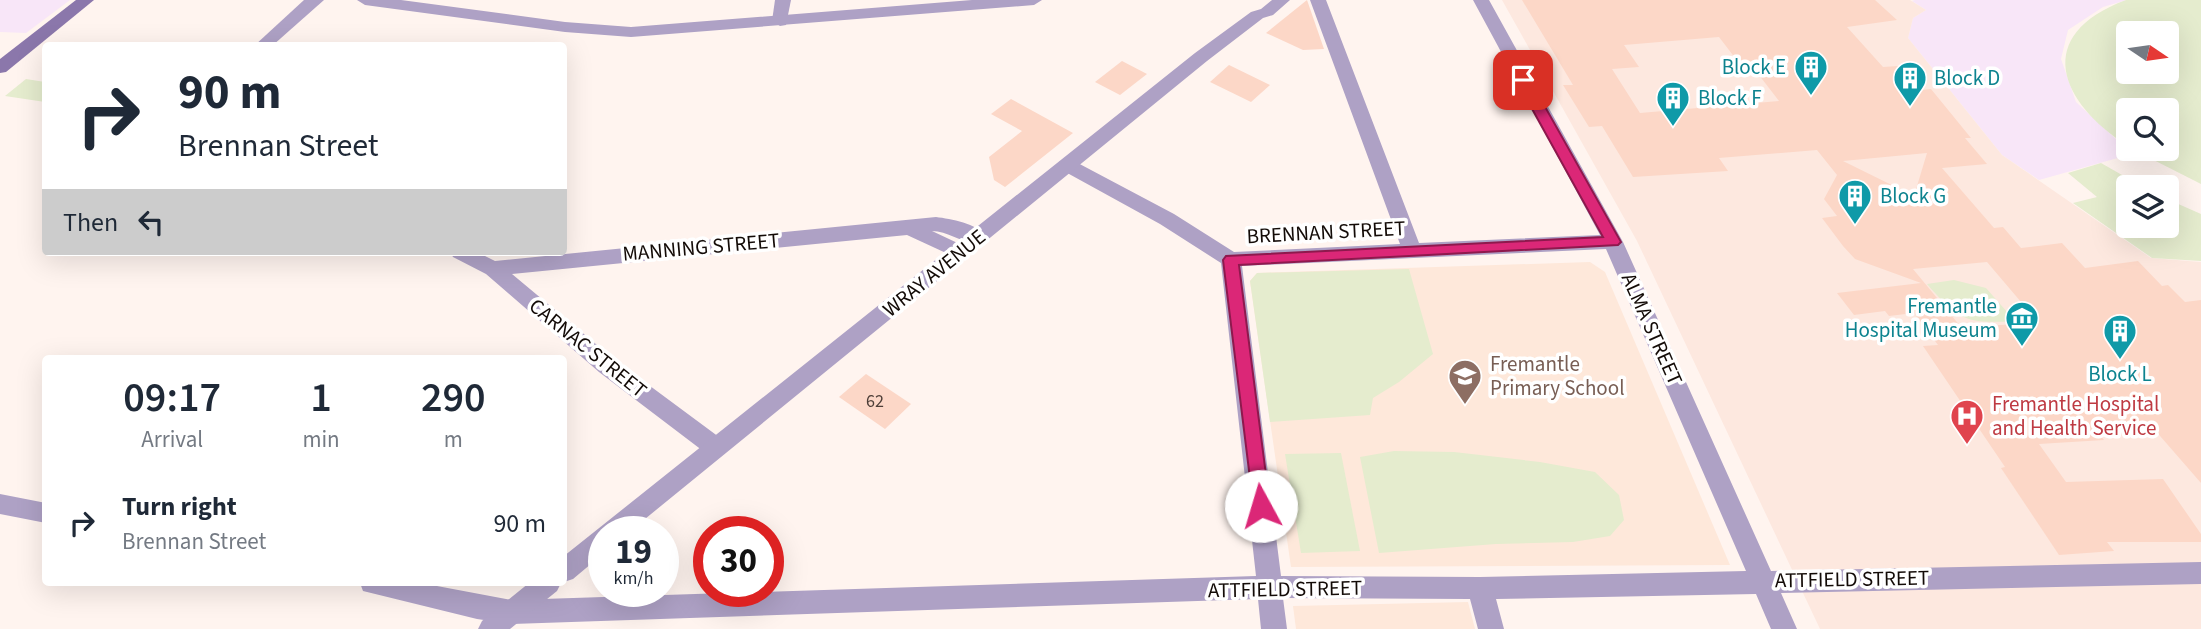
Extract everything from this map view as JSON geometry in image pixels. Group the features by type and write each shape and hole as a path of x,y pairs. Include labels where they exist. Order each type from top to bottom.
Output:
{"main road":[{"path":"0,68 86,0"},
{"path":"51,42 105,0"},
{"path":"0,82 42,49"}],"street":[{"path":"266,42 304,7 316,0"},
{"path":"365,0 631,32 781,11 1034,0"},
{"path":"424,0 625,24 939,0"},
{"name":"WRAY AVENUE","path":"631,516 1067,165 1257,7 1267,12 1282,0"},
{"path":"1318,0 1412,250"},
{"name":"ALMA STREET","path":"1482,0 1613,242 1784,629"},
{"name":"BRENNAN STREET","path":"1067,165 1167,219 1231,260 1613,242"},
{"name":"MANNING STREET","path":"493,270 909,228 968,245"},
{"name":"CARNAC STREET","path":"467,256 493,270 607,366 715,447"},
{"path":"1231,260 1249,396 1274,629"},
{"path":"0,503 42,512"},
{"path":"567,569 588,551"},
{"name":"ATTFIELD STREET","path":"385,586 477,607 512,612 1269,587 1480,588 2201,573"},
{"path":"491,629 544,586"},
{"path":"1480,588 1491,629"}],"shaded area":[{"path":"0,0 70,0 26,33 0,32"},
{"name":"Fremantle Hospital and Health Service","path":"1502,0 1910,0 1926,10 1913,18 1908,38 2002,155 2116,234 2116,238 2122,238 2151,258 2201,262 2201,629 1820,629 1637,241"},
{"path":"2127,0 2103,7 2068,30 2061,59 2076,102 2116,139 2116,158 2039,180 2002,155 1908,38 1913,18 1926,10 1912,1"},
{"name":"Fremantle Primary School","path":"1590,262 1605,272 1730,565 1291,567 1250,281 1257,273"},
{"path":"1468,602 1475,629 1296,629 1293,606"}],"green space":[{"path":"2126,0 2201,0 2201,184 2156,161 2179,161 2179,98 2116,98 2116,138 2085,110 2072,90 2066,70 2067,50 2077,31 2096,15"},
{"path":"26,79 42,82 42,102 5,96"},
{"path":"2101,163 2122,175 2116,175 2116,233 2073,203 2097,197 2068,173"},
{"path":"2179,204 2201,214 2201,261 2152,258 2123,238 2179,238"},
{"path":"1409,269 1433,354 1399,382 1373,398 1370,415 1270,422 1250,281 1257,273"},
{"path":"1954,280 1986,288 2015,321 1985,322 1965,318 1948,306 1927,284"},
{"path":"1394,451 1454,452 1540,462 1595,472 1619,495 1624,520 1610,536 1573,542 1496,544 1379,553 1360,457"},
{"path":"1341,453 1360,551 1301,553 1285,454"}],"building":[{"path":"1307,0 1324,49 1303,50 1266,33"},
{"path":"1522,0 1875,0 1897,20 1847,27 1883,67 1898,66 1921,90 1931,89 1971,138 1965,138 1987,164 1942,168 1994,228 2003,227 2021,248 2062,243 2085,268 2138,261 2162,286 2168,285 2185,302 2201,300 2201,483 2147,421 2095,428 2104,440 2039,444 2066,482 2163,479 2201,534 2201,542 2107,542 2114,551 2059,555 2001,468 2005,467 1923,346 1938,345 1914,313 1889,316 1885,311 1854,315 1837,293 1921,283 1855,259 1843,246 1822,218 1837,216 1824,199 1837,175 1817,150 1719,158 1728,171 1633,177 1602,126 1589,127 1563,85 1573,85","holes":["1719,37 1742,67 1752,66 1779,101 1640,113 1612,69 1639,67 1624,45","1927,153 1914,196 1843,161","1987,262 2039,323 1961,327 1913,269"]},
{"path":"1122,61 1147,74 1120,95 1095,82"},
{"path":"1229,65 1270,85 1251,102 1210,82"},
{"path":"1011,99 1073,133 1005,187 994,180 989,157 1022,131 991,114"},
{"path":"866,374 911,404 885,429 839,397"}],"place":[{"name":"Block E","path":"1811,97"},
{"name":"Block D","path":"1910,108"},
{"name":"Block F","path":"1673,128"},
{"name":"Block G","path":"1855,226"},
{"name":"Fremantle Hospital Museum","path":"2022,348"},
{"name":"Block L","path":"2120,361"},
{"name":"Fremantle Primary School","path":"1465,406"},
{"name":"Fremantle Hospital and Health Service","path":"1967,446"}],"route":[{"path":"1261,506 1231,260 1613,242 1523,80"}]}
